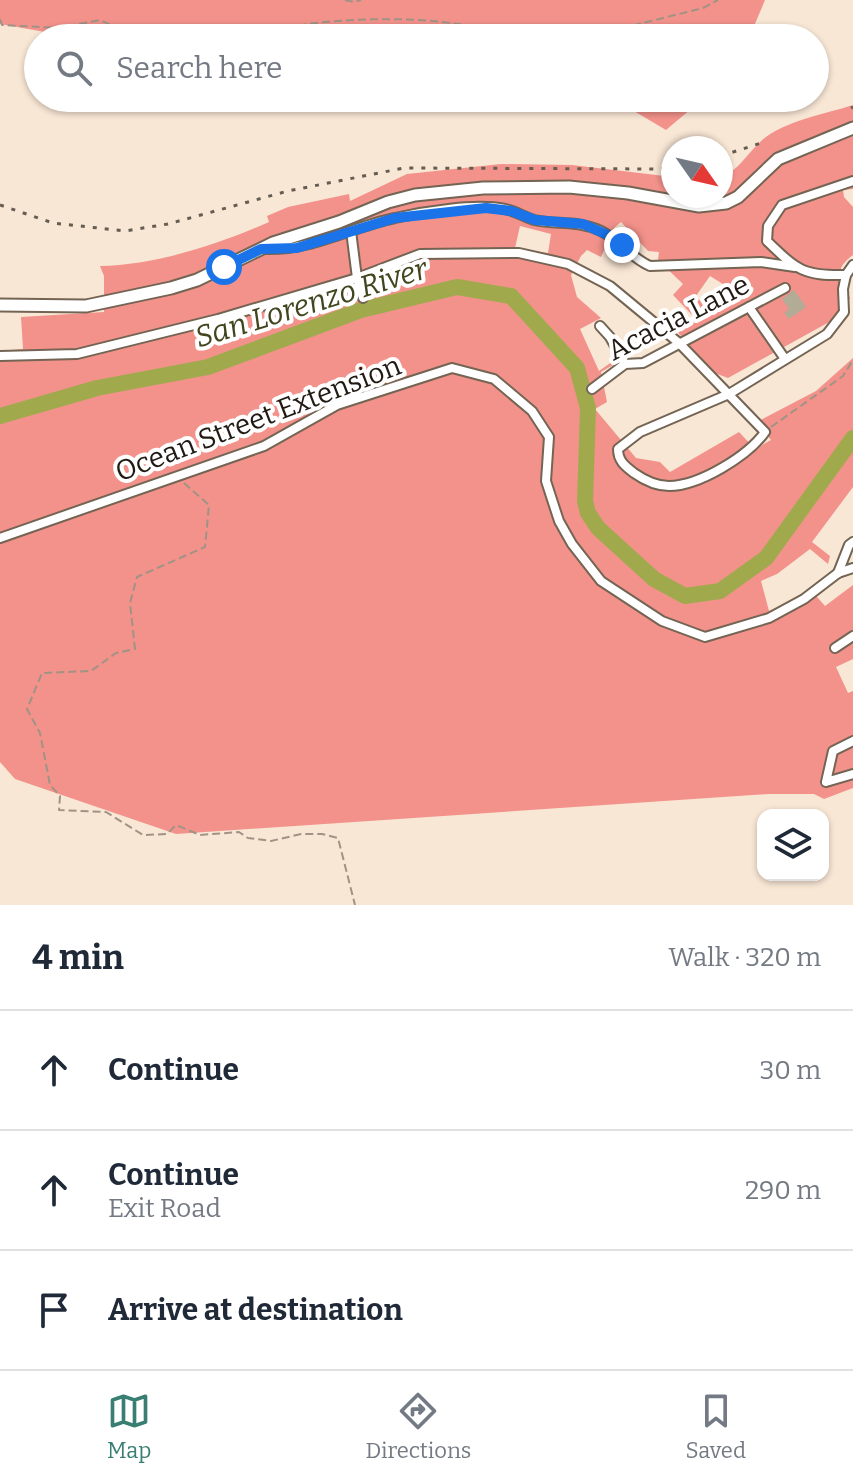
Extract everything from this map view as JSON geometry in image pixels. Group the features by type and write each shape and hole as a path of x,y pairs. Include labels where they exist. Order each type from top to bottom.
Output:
{"main road":[{"path":"0,305 56,308 116,302 197,280 261,249 388,202 444,191 569,187 600,189 699,206 726,203 749,188 769,166 792,152 853,128"}],"street":[{"path":"795,267 767,241 768,226 782,205 853,181"},
{"path":"261,249 297,248 418,213 502,208 535,220 566,221 598,229 650,266 761,262 795,267 819,275 846,275"},
{"path":"351,231 363,298"},
{"path":"0,356 77,354 218,319 357,278 420,254 519,253 568,264 610,286 679,343 729,394 765,432 732,463 685,484 668,486 640,477 622,464 618,449 640,432 729,394 827,334 844,312 843,289 846,275 853,265"},
{"name":"Acacia Lane","path":"592,389 625,364 643,363 785,288"},
{"path":"749,307 785,359"},
{"path":"600,326 625,364"},
{"name":"Ocean Street Extension","path":"0,538 264,446 337,405 452,368 494,379 532,411 549,437 546,481 559,521 572,544 601,581 662,621 705,637 769,618 804,599 838,573"},
{"path":"838,573 853,542"},
{"path":"838,573 853,568"},
{"path":"835,648 853,636"},
{"path":"853,741 833,751 826,782 853,774"}],"path":[{"path":"345,0 361,0"},
{"path":"639,24 703,8 718,0"},
{"path":"0,19 2,25 24,26"},
{"path":"305,24 425,19 455,24"},
{"path":"80,24 100,20 109,24"},
{"path":"765,432 843,376 853,360"},
{"path":"177,477 209,505 205,547 137,577 130,603 135,649 116,653 91,671 42,673 27,709 40,733 50,785 60,796 59,810 106,812 143,835 167,834 176,825 200,835 239,832 248,838 271,841 301,834 332,835 338,838 355,905"}],"shaded area":[{"path":"0,0 765,0 755,24 24,24 24,28 0,24"},
{"path":"853,105 853,189 843,190 844,197 853,207 853,255 840,270 850,298 840,316 728,378 712,372 675,329 601,372 607,402 595,409 636,458 660,462 670,472 739,432 755,449 771,440 757,422 816,391 853,358 853,487 812,542 830,556 828,564 810,549 777,574 761,581 769,611 797,599 810,589 825,606 853,585 853,659 836,667 848,693 853,691 853,788 824,799 814,794 769,794 176,834 15,779 0,762 0,351 23,349 21,317 104,312 104,276 100,266 143,262 186,252 269,222 267,216 288,207 349,194 350,201 407,174 501,164 572,165 661,176 661,208 733,208 733,170 758,144 790,124","holes":["621,222 648,251 659,252 658,260 683,284 673,295 695,318 683,325 671,323 599,371 580,329 601,318 577,297 571,275 587,250 601,257 614,228","520,226 551,234 548,253 515,248","710,276 726,286 730,304 710,311 696,296"]},
{"path":"636,112 687,112 666,130"}],"building":[{"path":"794,290 806,307 789,319 784,313 789,309 782,299"}],"waterway":[{"name":"San Lorenzo River","path":"0,416 97,388 208,367 361,310 457,287 511,296 577,368 588,408 585,501 588,513 598,528 654,579 685,596 720,591 766,558 853,438"}],"railway":[{"path":"733,152 764,142"},
{"path":"0,205 53,223 125,231 168,224 288,191 404,168 661,169"}],"route":[{"path":"224,267 261,249 297,248 395,218 418,213 486,208 502,208 535,220 583,224 598,229 622,245"}]}
